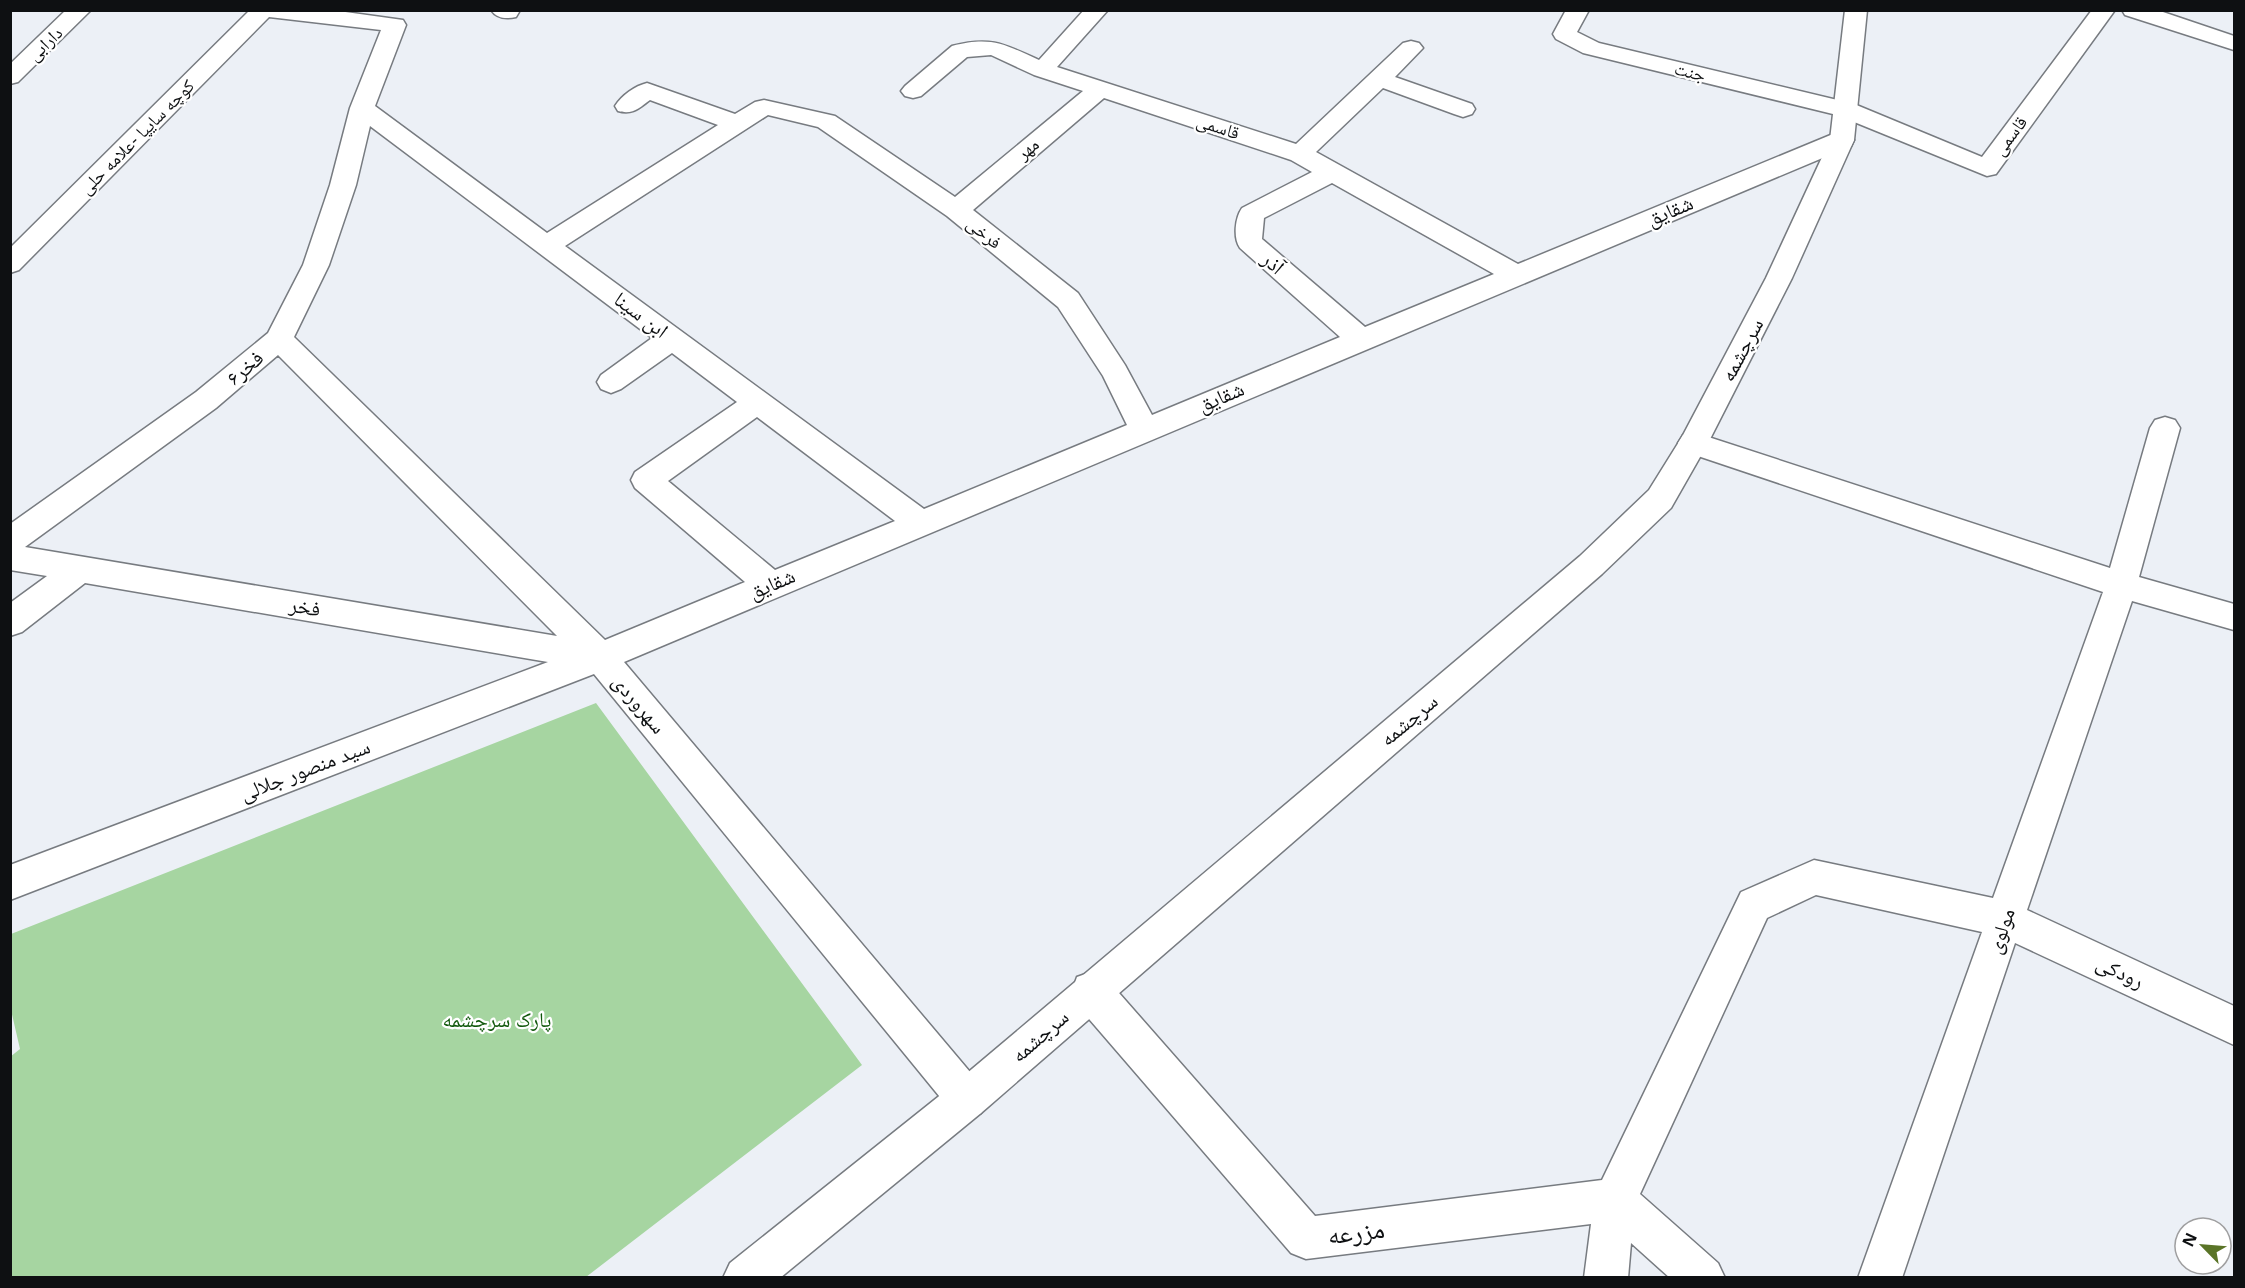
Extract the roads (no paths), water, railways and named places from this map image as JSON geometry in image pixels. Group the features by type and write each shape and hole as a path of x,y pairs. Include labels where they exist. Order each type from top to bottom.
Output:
{"street":[{"name":"دارابی","path":"10,77 80,10"},
{"name":"کوچه سایپا -علامه حلی","path":"10,264 263,10"},
{"path":"270,10 395,25 414,10"},
{"path":"1042,70 1097,10"},
{"name":"جنت","path":"1578,10 1564,34 1591,48 1844,125"},
{"name":"سرچشمه","path":"745,1278 967,1099 1591,565 1660,499 1693,443 1779,279 1844,125 1856,10"},
{"name":"قاسمی","path":"1844,125 1987,168 2104,10"},
{"path":"2133,10 2235,43"},
{"name":"فخر۶","path":"10,541 206,400 279,339 316,265 343,186 362,108 395,25"},
{"name":"قاسمی","path":"913,91 960,51 994,48 1042,70 1300,154 1516,275"},
{"path":"1300,154 1412,48"},
{"path":"1378,79 1463,109"},
{"name":"مهر","path":"956,210 1100,88"},
{"path":"627,106 647,90 738,124"},
{"name":"فرخی","path":"738,124 764,107 826,121 956,210 1068,300 1115,372 1144,429"},
{"name":"ابن سینا","path":"362,108 920,523"},
{"path":"547,245 738,124"},
{"name":"شقایق","path":"600,657 1516,275 1844,125"},
{"name":"آذر","path":"1332,172 1251,214 1249,242 1360,339"},
{"path":"611,382 673,338"},
{"name":"سهروردی","path":"279,339 600,657 967,1099"},
{"path":"758,402 646,480 770,585"},
{"name":"مولوی","path":"1880,1278 2121,585 2164,428"},
{"path":"1693,443 2121,585 2235,617"},
{"name":"فخر","path":"10,557 600,657"},
{"path":"10,622 80,569"},
{"name":"سید منصور جلالی","path":"10,883 600,657"},
{"name":"رودکی","path":"1606,1278 1616,1200 1754,905 1814,877 2005,919 2235,1026"},
{"name":"مزرعه","path":"1091,991 1306,1238 1616,1200"},
{"path":"1616,1200 1703,1278"}],"park label":[{"name":"پارک سرچشمه","path":"497,1020"}]}
